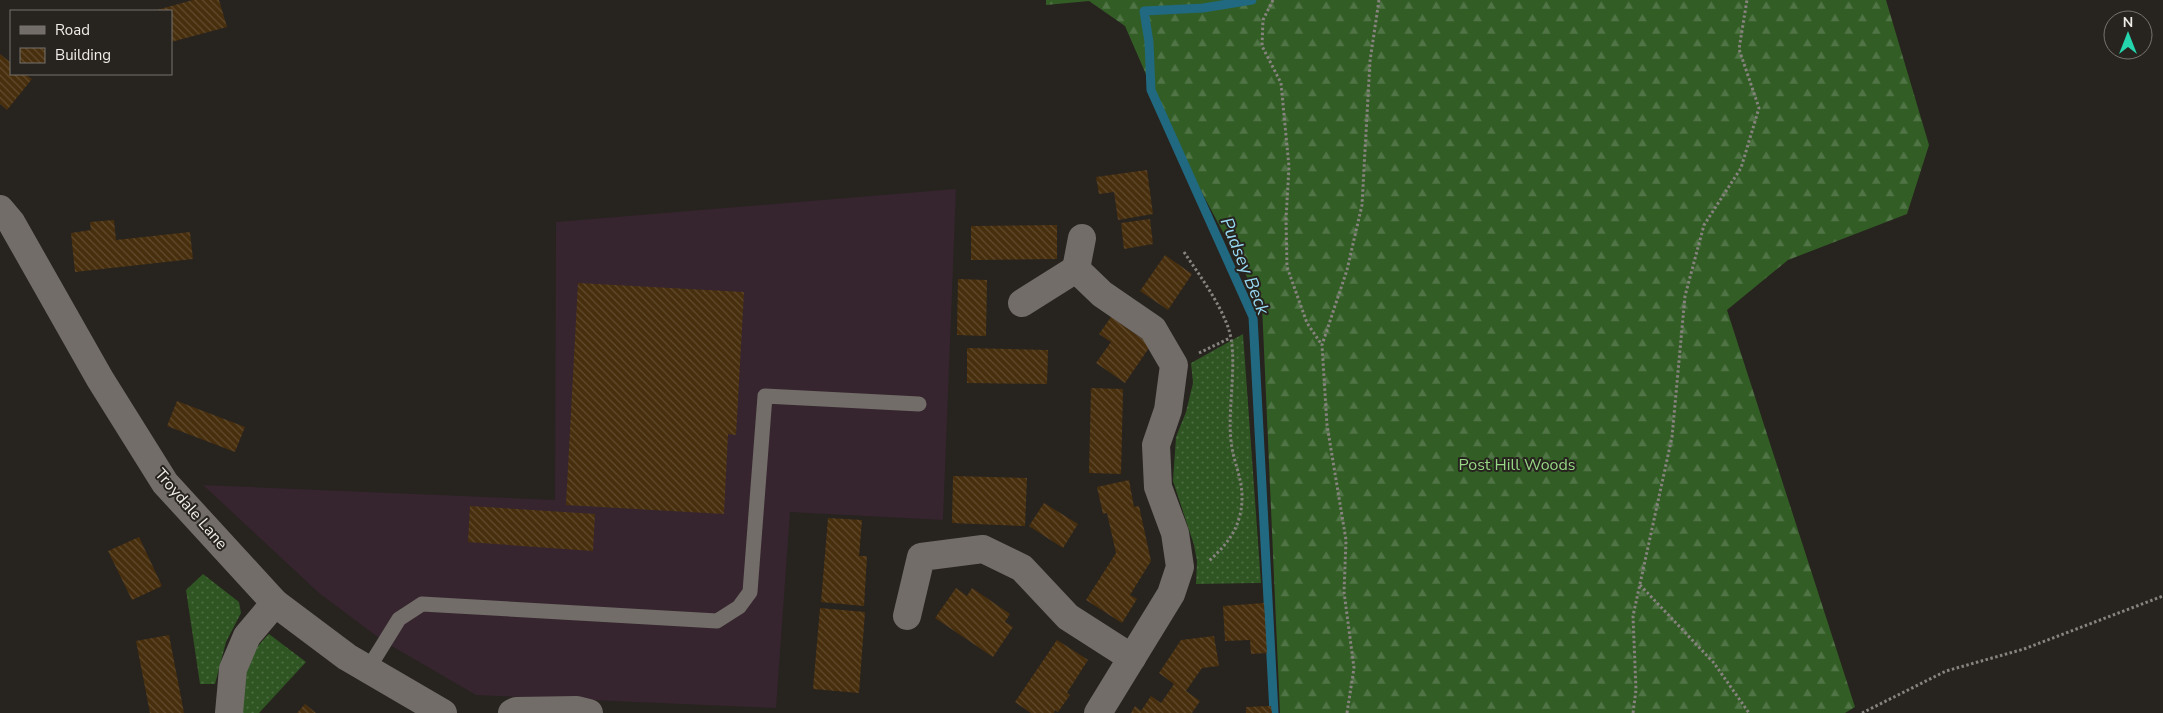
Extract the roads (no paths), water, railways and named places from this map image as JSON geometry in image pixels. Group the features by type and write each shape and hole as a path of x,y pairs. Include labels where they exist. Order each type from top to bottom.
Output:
{"street":[{"name":"Troydale Lane","path":"0,209 11,222 100,379 165,484 276,604 347,657 443,713"},
{"path":"1022,303 1076,269 1082,238"},
{"path":"1076,269 1102,294 1153,329 1174,366 1168,410 1156,445 1158,487 1176,533 1180,567 1171,594 1098,713"},
{"path":"907,616 921,557 983,549 1022,568 1068,617 1132,658"},
{"path":"229,713 233,669 247,636 276,604"},
{"path":"512,713 516,711 577,710 589,713"}],"lane":[{"path":"368,669 399,620 422,604 717,621 739,606 750,592 765,396 919,404"}],"waterway":[{"name":"Pudsey Beck","path":"1252,0 1203,8 1144,11 1149,42 1151,90 1253,317 1274,713"}],"park label":[{"name":"Post Hill Woods","path":"1517,465"}]}
